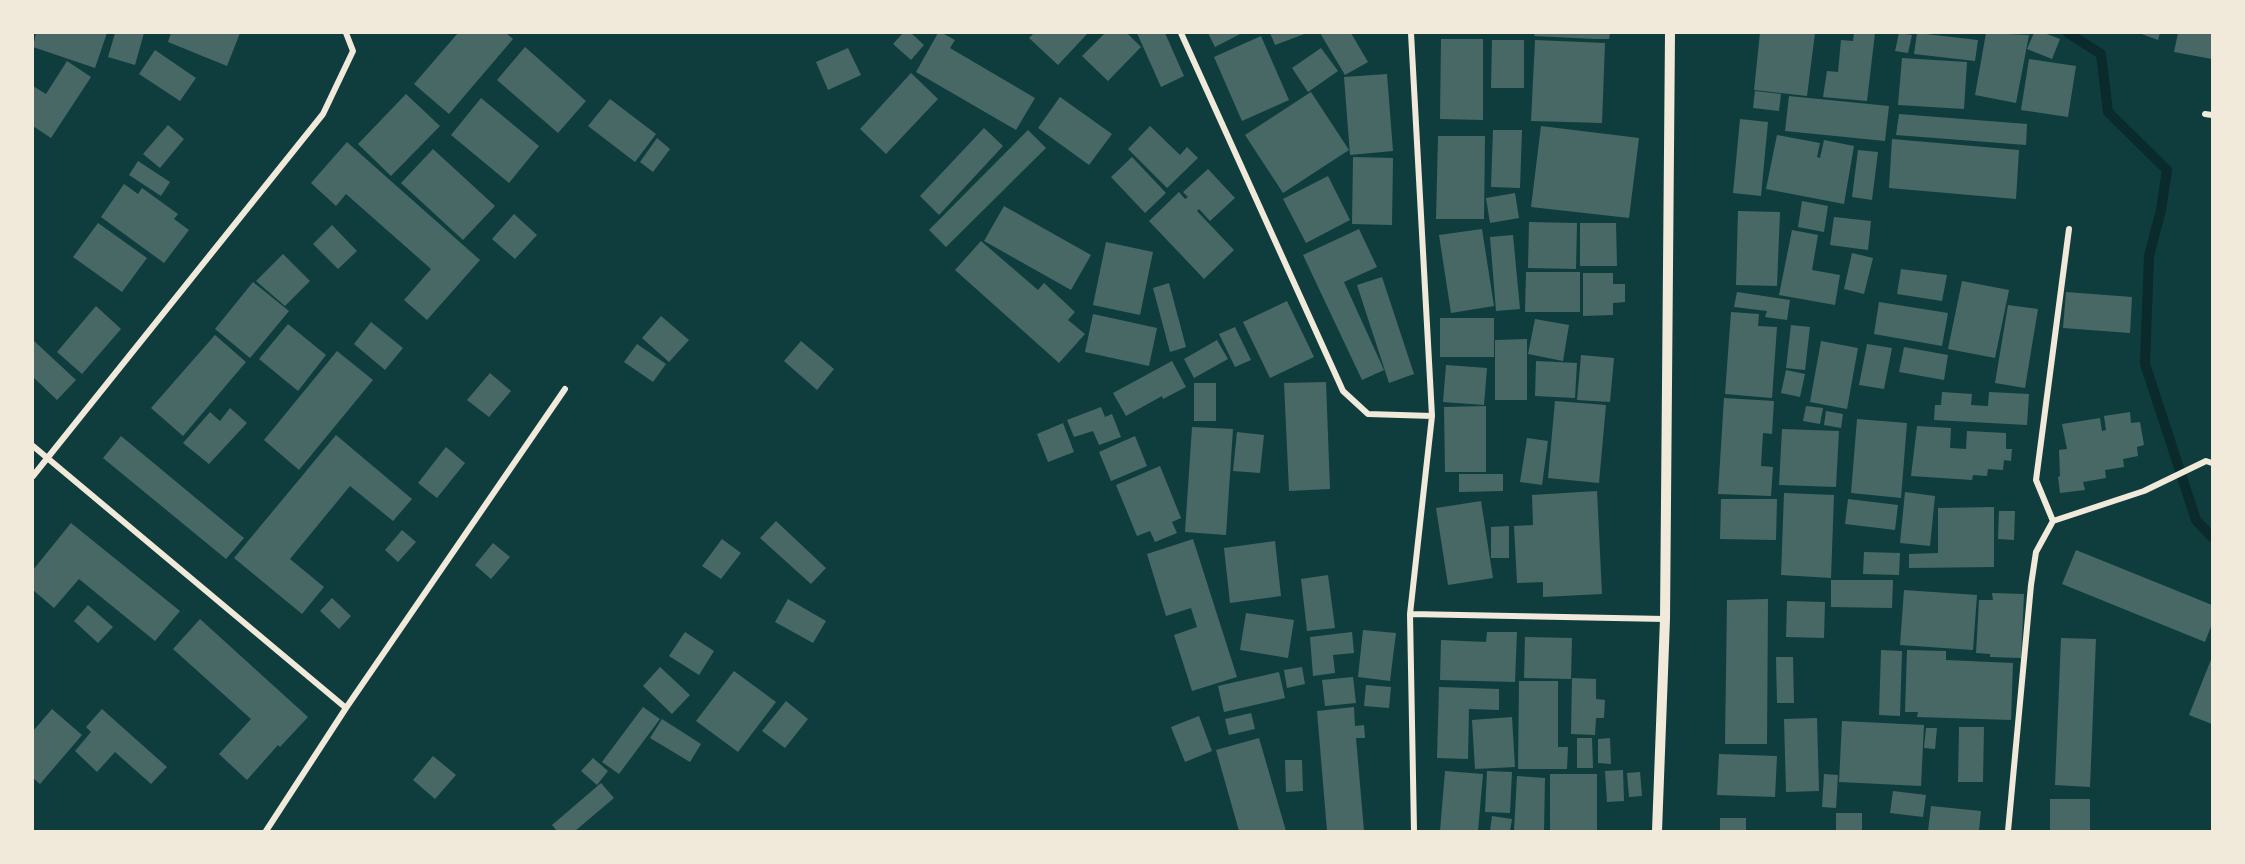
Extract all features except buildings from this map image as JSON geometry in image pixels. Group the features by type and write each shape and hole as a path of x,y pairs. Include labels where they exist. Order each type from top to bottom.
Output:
{"street":[{"path":"33,476 323,114 353,51 346,33"},
{"path":"1181,33 1343,391 1368,414 1432,416"},
{"path":"1411,33 1432,416 1410,614 1414,831"},
{"path":"1657,831 1665,619 1670,33"},
{"path":"2053,521 2036,480 2069,229"},
{"path":"266,831 346,708 565,389"},
{"path":"33,446 346,708"},
{"path":"2008,831 2036,552 2053,521 2144,491 2209,462"},
{"path":"1410,614 1665,619"}],"waterway":[{"path":"2068,33 2101,54 2108,112 2167,170 2161,210 2149,256 2145,364 2196,520 2212,537"}]}
